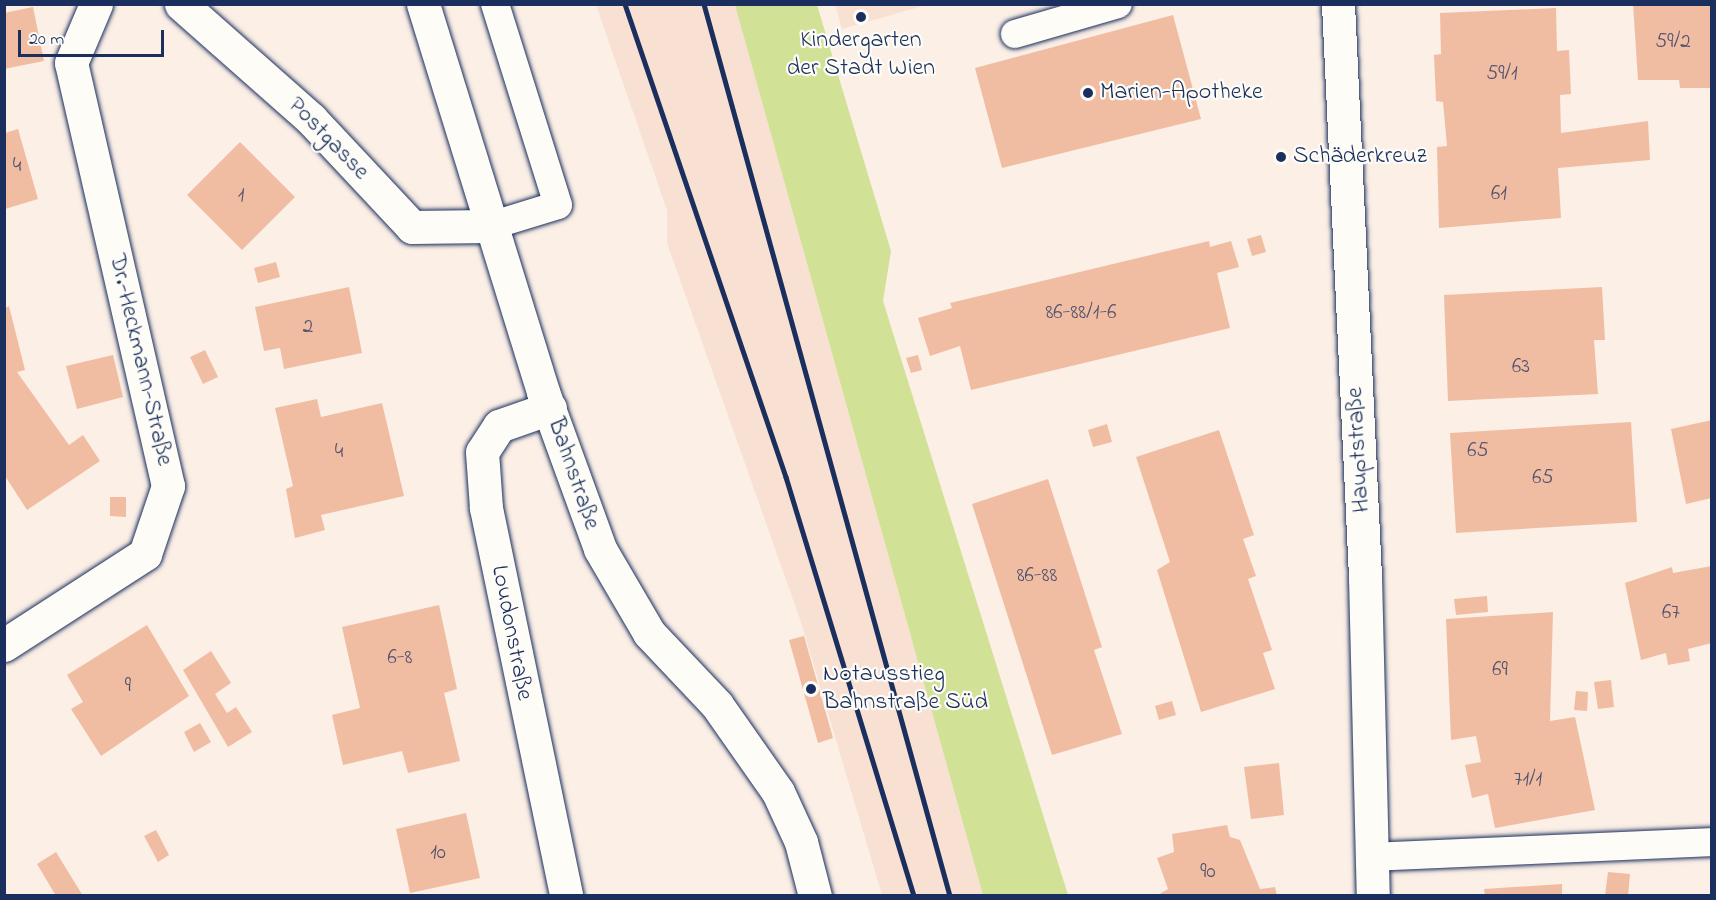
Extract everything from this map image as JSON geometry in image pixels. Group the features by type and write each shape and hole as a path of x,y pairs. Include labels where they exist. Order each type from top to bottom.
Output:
{"street":[{"name":"Dr.-Heckmann-Straße","path":"4,645 145,554 168,486 71,63 96,4"},
{"name":"Postgasse","path":"181,4 311,119 412,227 490,226"},
{"name":"Bahnstraße","path":"423,4 490,226 550,408 600,549 649,633 717,705 778,792 801,842 815,896"},
{"name":"Hauptstraße","path":"1338,4 1373,896"},
{"name":"Loudonstraße","path":"550,408 499,426 482,452 486,508 566,896"}],"lane":[{"path":"490,226 558,205 495,4"},
{"path":"1015,34 1118,4"},
{"path":"1372,857 1712,842"}],"shaded area":[{"name":"Kindergarten der Stadt Wien","path":"835,4 926,4 926,5 842,29"},
{"path":"596,5 735,5 983,895 882,895 801,622 667,243 667,210"}],"green space":[{"path":"735,5 817,5 891,251 883,301 1068,895 983,895"}],"building":[{"path":"1633,4 1712,4 1712,88 1680,88 1679,80 1638,80"},
{"path":"33,7 44,61 4,69 4,13"},
{"path":"1556,8 1557,51 1569,50 1571,94 1560,95 1561,133 1648,121 1650,160 1558,168 1561,218 1439,228 1437,147 1447,146 1443,102 1436,101 1434,55 1441,54 1440,13"},
{"name":"Marien-Apotheke","path":"1173,15 1201,119 1002,168 975,68"},
{"path":"18,129 38,199 5,209 5,133"},
{"path":"240,142 295,197 242,250 187,195"},
{"path":"1261,235 1266,252 1252,256 1247,239"},
{"path":"1209,241 1210,247 1231,241 1239,267 1217,273 1230,328 971,390 960,346 930,356 918,318 952,308 950,303"},
{"path":"276,262 280,277 258,283 254,268"},
{"path":"349,287 362,353 284,369 280,348 264,351 255,307"},
{"path":"1602,287 1605,340 1594,340 1598,394 1448,401 1444,295"},
{"path":"9,306 25,370 17,372 69,445 83,435 100,461 27,510 5,476 5,308"},
{"path":"205,350 218,377 203,384 190,357"},
{"path":"113,355 123,397 77,409 66,366"},
{"path":"918,355 922,370 911,373 906,358"},
{"path":"317,399 321,417 382,403 404,496 321,515 325,530 295,538 286,489 293,486 275,408"},
{"path":"1712,420 1712,498 1686,504 1671,429"},
{"path":"1631,422 1637,522 1456,533 1450,433"},
{"path":"1107,424 1112,442 1093,447 1088,430"},
{"path":"1219,430 1254,535 1243,539 1256,576 1248,579 1272,650 1263,653 1275,689 1201,712 1157,570 1170,562 1136,457"},
{"path":"1048,479 1102,647 1094,650 1122,734 1052,755 972,504"},
{"path":"110,497 126,497 126,517 110,516"},
{"path":"1712,566 1712,643 1688,649 1690,661 1668,665 1666,653 1641,660 1625,583 1672,567 1673,573"},
{"path":"1487,596 1488,612 1456,615 1454,599"},
{"path":"439,605 457,689 444,693 460,761 408,773 402,751 343,765 332,715 360,708 342,627"},
{"path":"1553,612 1550,721 1575,717 1595,810 1495,828 1488,794 1472,798 1465,765 1481,762 1476,736 1451,740 1446,619"},
{"path":"147,625 189,696 101,756 71,709 83,702 67,675"},
{"name":"Notausstieg Bahnstraße Süd","path":"804,636 833,738 818,743 789,640"},
{"path":"211,651 231,683 215,694 227,713 236,707 252,732 228,747 183,670"},
{"path":"1611,680 1614,707 1598,709 1594,682"},
{"path":"1576,691 1588,692 1587,711 1574,710"},
{"path":"1172,701 1176,715 1159,720 1155,706"},
{"path":"200,723 211,742 194,752 184,732"},
{"path":"1279,763 1284,815 1251,819 1244,767"},
{"path":"466,813 480,878 410,893 396,829"},
{"path":"1227,825 1230,837 1240,840 1260,889 1275,887 1277,896 1156,896 1168,889 1157,858 1174,852 1172,834"},
{"path":"156,830 169,855 158,862 144,836"},
{"path":"56,852 83,896 56,896 37,864"},
{"path":"1608,872 1630,874 1628,896 1605,896"},
{"path":"1562,884 1562,896 1485,896 1484,889"}],"railway":[{"path":"625,4 786,477 914,896"},
{"path":"704,4 950,896"}],"place":[{"name":"Kindergarten der Stadt Wien","path":"861,17"},
{"name":"Marien-Apotheke","path":"1088,93"},
{"name":"Schäderkreuz","path":"1281,157"},
{"name":"Notausstieg Bahnstraße Süd","path":"811,689"}]}
